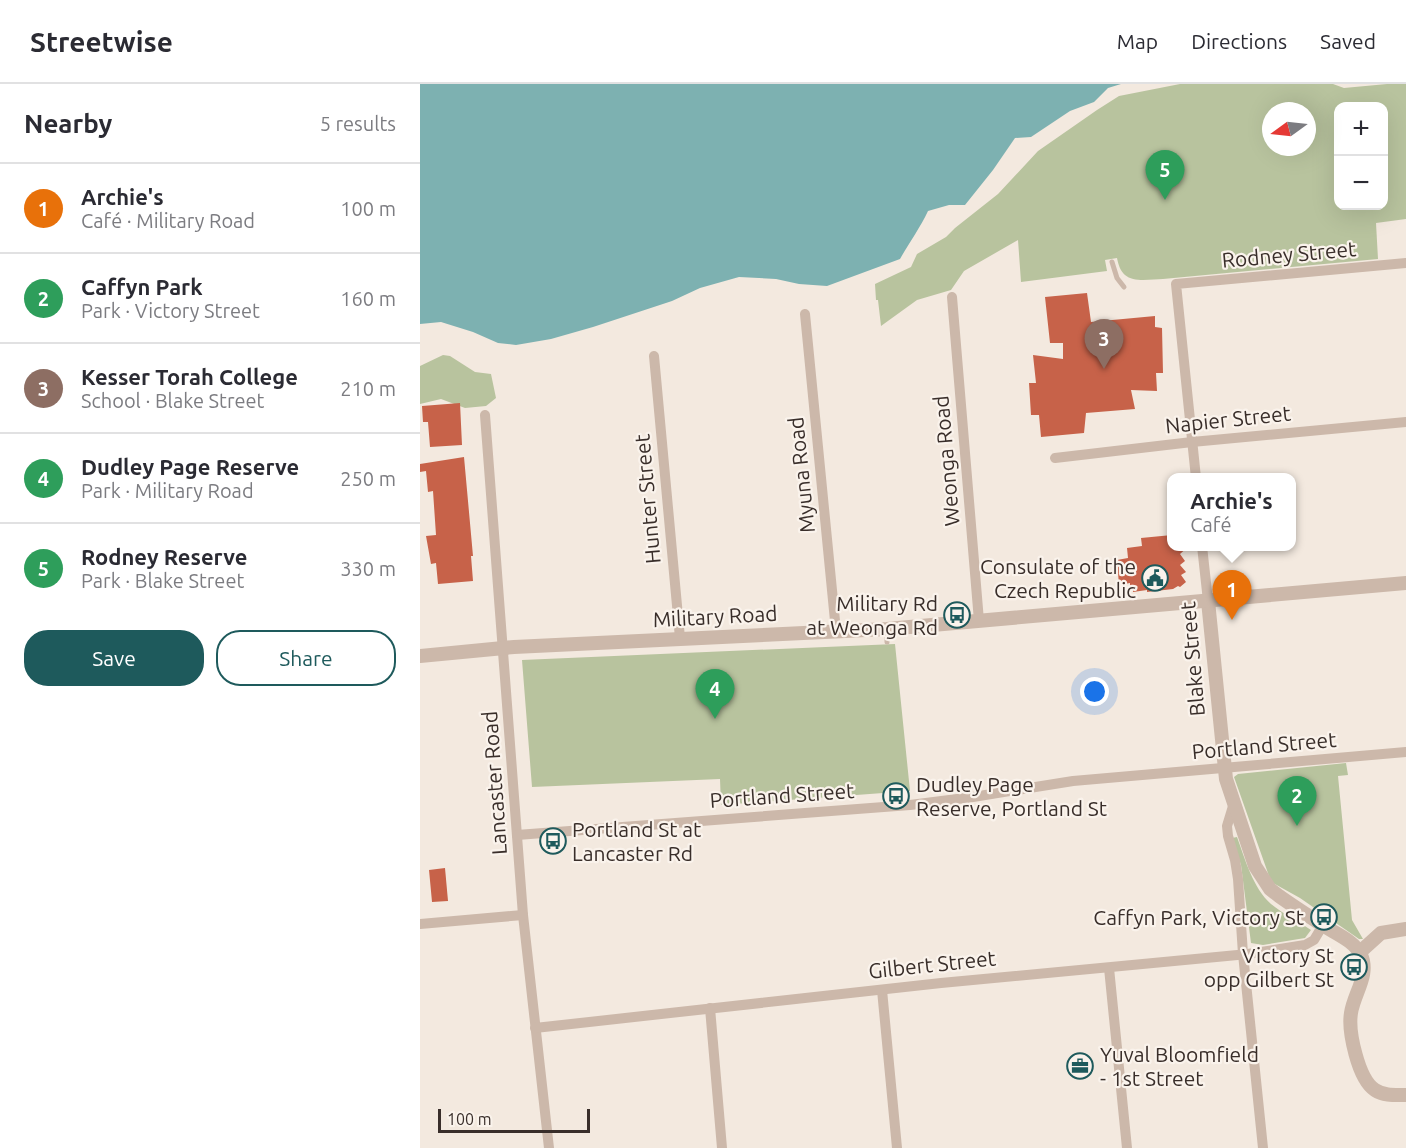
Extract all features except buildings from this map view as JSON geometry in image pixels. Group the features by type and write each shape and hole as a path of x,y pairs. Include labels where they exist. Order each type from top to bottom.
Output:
{"street":[{"name":"Rodney Street","path":"1192,442 1176,284 1406,263"},
{"name":"Weonga Road","path":"952,297 979,621"},
{"name":"Myuna Road","path":"805,314 836,631"},
{"name":"Hunter Street","path":"654,356 680,638"},
{"name":"Lancaster Road","path":"484,415 523,915 549,1148"},
{"name":"Napier Street","path":"1055,458 1192,442 1406,422"},
{"path":"1192,442 1196,473"},
{"name":"Blake Street","path":"1203,551 1224,768 1249,848 1261,877 1270,889 1349,942 1360,952"},
{"name":"Military Road","path":"420,656 502,648 680,638 836,631 887,635 979,621 1406,583"},
{"name":"Portland Street","path":"517,835 910,805 1073,781 1406,752"},
{"path":"1234,803 1227,826 1237,869 1243,954 1263,1148"},
{"path":"420,924 523,915"},
{"name":"Gilbert Street","path":"536,1028 1243,954 1305,945 1314,940 1323,925"},
{"path":"1406,929 1378,935 1360,952 1364,972 1352,1006 1350,1021 1355,1053 1364,1076 1373,1089 1389,1095 1406,1095"},
{"path":"1109,968 1127,1148"},
{"path":"882,990 897,1148"},
{"path":"710,1008 722,1148"}],"lane":[{"path":"1112,262 1117,278 1124,287"}],"green space":[{"path":"1180,84 1333,84 1344,88 1406,84 1406,219 1376,223 1378,259 1149,280 1133,279 1125,275 1117,258 1105,260 1107,271 1021,282 1018,240 964,271 951,290 917,300 881,326 875,284 911,267 917,254 946,237 998,194 1038,151 1119,96"},
{"path":"443,355 450,356 475,372 491,374 496,398 486,406 465,408 441,399 420,404 420,366"},
{"path":"895,644 910,791 721,805 720,779 532,787 522,660"},
{"path":"1346,763 1348,775 1338,776 1352,920 1363,939 1359,939 1300,898 1273,883 1234,777 1238,774"},
{"path":"1237,837 1259,890 1276,908 1311,930 1305,938 1263,945 1251,943 1241,865 1232,838"}],"water":[{"path":"420,84 1121,84 1108,88 1094,102 1070,111 1031,137 1015,138 965,205 949,205 928,211 900,259 827,286 739,277 700,288 672,301 593,327 551,339 516,345 498,343 441,322 420,324"}],"place":[{"name":"Rodney Reserve","path":"1165,200"},
{"name":"Kesser Torah College","path":"1104,369"},
{"name":"Consulate of the Czech Republic","path":"1155,578"},
{"name":"Military Rd at Weonga Rd","path":"957,615"},
{"name":"Archie's","path":"1232,620"},
{"name":"Dudley Page Reserve","path":"715,719"},
{"name":"Dudley Page Reserve, Portland St","path":"896,796"},
{"name":"Caffyn Park","path":"1297,826"},
{"name":"Portland St at Lancaster Rd","path":"553,841"},
{"name":"Caffyn Park, Victory St","path":"1324,917"},
{"name":"Victory St opp Gilbert St","path":"1354,967"},
{"name":"Yuval Bloomfield - 1st Street","path":"1080,1066"}]}
